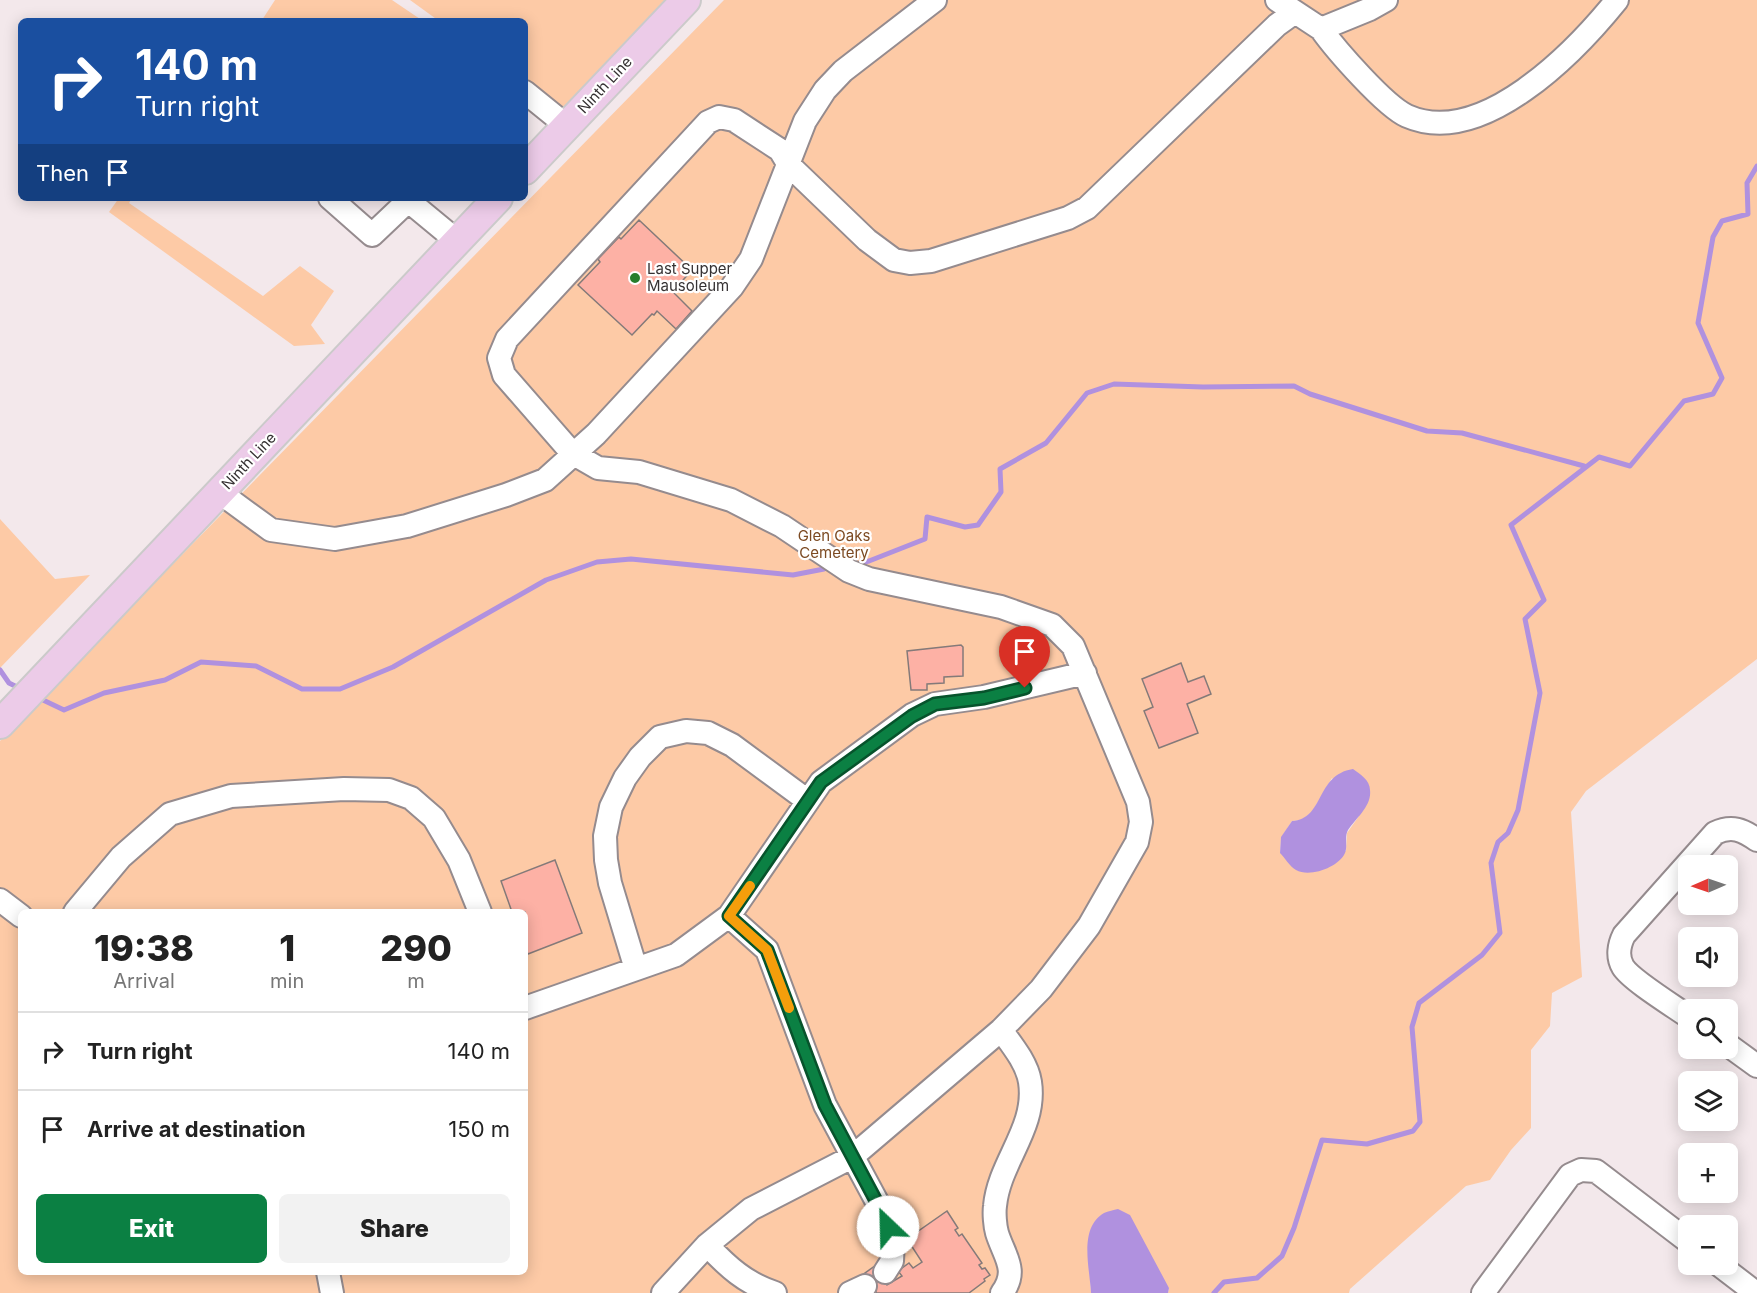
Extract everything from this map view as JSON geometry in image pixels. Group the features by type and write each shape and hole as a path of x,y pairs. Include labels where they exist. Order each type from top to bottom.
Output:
{"main road":[{"name":"Ninth Line","path":"528,167 686,0"},
{"name":"Ninth Line","path":"0,724 495,201"}],"street":[{"path":"219,492 271,530 335,539 407,526 506,495 545,480 572,453 596,434 732,287 751,259 805,121 825,90 843,71 935,0"},
{"path":"1321,29 1386,0"},
{"path":"663,1293 707,1245 751,1209 852,1157 1001,1030 1041,989 1089,926 1137,842 1141,822 1138,802 1073,646 1052,625 1001,608 869,579 849,571 782,526 731,500 639,472 598,468 572,453 504,375 499,358 507,339 708,122 719,117 734,120 780,150 788,163 867,240 894,260 910,263 931,261 1068,218 1087,208 1277,25 1286,6 1321,29 1333,46 1393,107 1407,116 1425,121 1443,121 1478,115 1510,100 1571,53 1617,0"},
{"path":"528,94 567,126"},
{"path":"333,201 372,235 406,201"},
{"path":"410,201 457,241"},
{"path":"528,1007 676,955 729,916 821,782 912,716 935,704 984,698 1085,673"},
{"path":"636,969 610,883 605,836 611,807 625,778 640,757 660,737 686,731 708,734 732,745 808,801"},
{"path":"77,909 121,856 170,814 231,796 344,789 389,790 411,798 434,818 459,860 479,909"},
{"path":"1678,1009 1624,969 1619,956 1621,942 1632,926 1715,833 1737,829 1757,840"},
{"path":"0,900 18,914"},
{"path":"729,916 767,950 825,1105 883,1214 893,1241 892,1261 885,1272"},
{"path":"1001,1030 1021,1060 1030,1081 1030,1103 1025,1127 1003,1174 994,1205 996,1231 1010,1265 1010,1283 1002,1293"},
{"path":"1738,1052 1757,1066"},
{"path":"1483,1293 1570,1176 1581,1170 1596,1171 1678,1234"},
{"path":"707,1245 731,1270 757,1287 776,1293"},
{"path":"329,1275 332,1293"},
{"path":"1732,1275 1756,1293"}],"green space":[{"path":"275,0 392,0 419,18 263,18"},
{"path":"410,0 668,0 562,110 528,85 528,18 435,18"},
{"name":"Glen Oaks Cemetery","path":"724,0 1757,0 1757,659 1586,791 1571,812 1582,977 1552,993 1550,1026 1531,1050 1531,1128 1511,1150 1490,1180 1466,1186 1350,1289 1349,1293 1168,1293 1169,1288 1088,1245 1091,1293 0,1293 0,741","holes":["1332,778 1359,816 1347,833 1346,851 1280,853 1281,838 1292,821 1302,820 1312,812"]},
{"path":"117,201 130,201 129,203 263,296 300,266 334,291 311,325 325,344 294,346 109,212"},
{"path":"0,519 55,579 90,575 0,668"}],"shaded area":[{"path":"1353,769 1370,786 1370,796 1366,807 1348,830 1345,853 1337,863 1324,870 1309,873 1296,870 1280,853 1281,837 1292,821 1310,813 1332,779"},
{"path":"1118,1209 1130,1215 1169,1288 1168,1293 1091,1293 1087,1250 1091,1228 1104,1213"}],"building":[{"name":"Last Supper Mausoleum","path":"639,220 692,270 674,293 692,311 676,329 657,311 632,335 578,285 600,262 598,259"},
{"path":"961,645 963,647 963,676 944,677 944,683 927,684 927,690 911,690 907,651"},
{"path":"1181,663 1188,682 1204,676 1211,694 1187,704 1198,733 1159,748 1144,711 1153,707 1142,679"},
{"path":"555,860 582,933 528,954 528,909 511,909 501,881"},
{"path":"947,1211 958,1228 955,1230 959,1236 962,1234 982,1263 979,1265 982,1269 985,1268 990,1275 984,1279 985,1281 969,1293 875,1293 874,1288 858,1278 879,1263 887,1285 902,1276 898,1271 909,1263 913,1268 922,1262 907,1239"}],"waterway":[{"path":"1214,1293 1224,1282 1257,1278 1282,1256 1294,1228 1322,1140 1367,1144 1413,1131 1420,1122 1412,1027 1419,1003 1482,955 1500,933 1491,863 1498,842 1508,833 1518,810 1540,693 1525,619 1544,600 1511,525 1599,457 1630,466 1684,401 1713,394 1722,378 1698,323 1713,237 1722,221 1748,214 1747,183 1757,166"},
{"path":"860,563 925,539 927,517 965,527 978,525 1001,492 1000,469 1046,443 1087,393 1114,384 1203,387 1294,386 1310,394 1427,431 1462,433 1584,466"},
{"path":"43,700 64,710 104,693 165,680 201,662 256,666 302,689 340,689 393,667 546,580 597,562 631,559 793,575 824,569"},
{"path":"0,670 9,683 15,686"}],"slow traffic":[{"path":"750,886 729,916 767,950 789,1008"}],"place":[{"name":"Last Supper Mausoleum","path":"635,278"}],"route":[{"path":"888,1227 825,1105 767,950 729,916 821,782 912,716 935,704 984,698 1025,688"}]}
